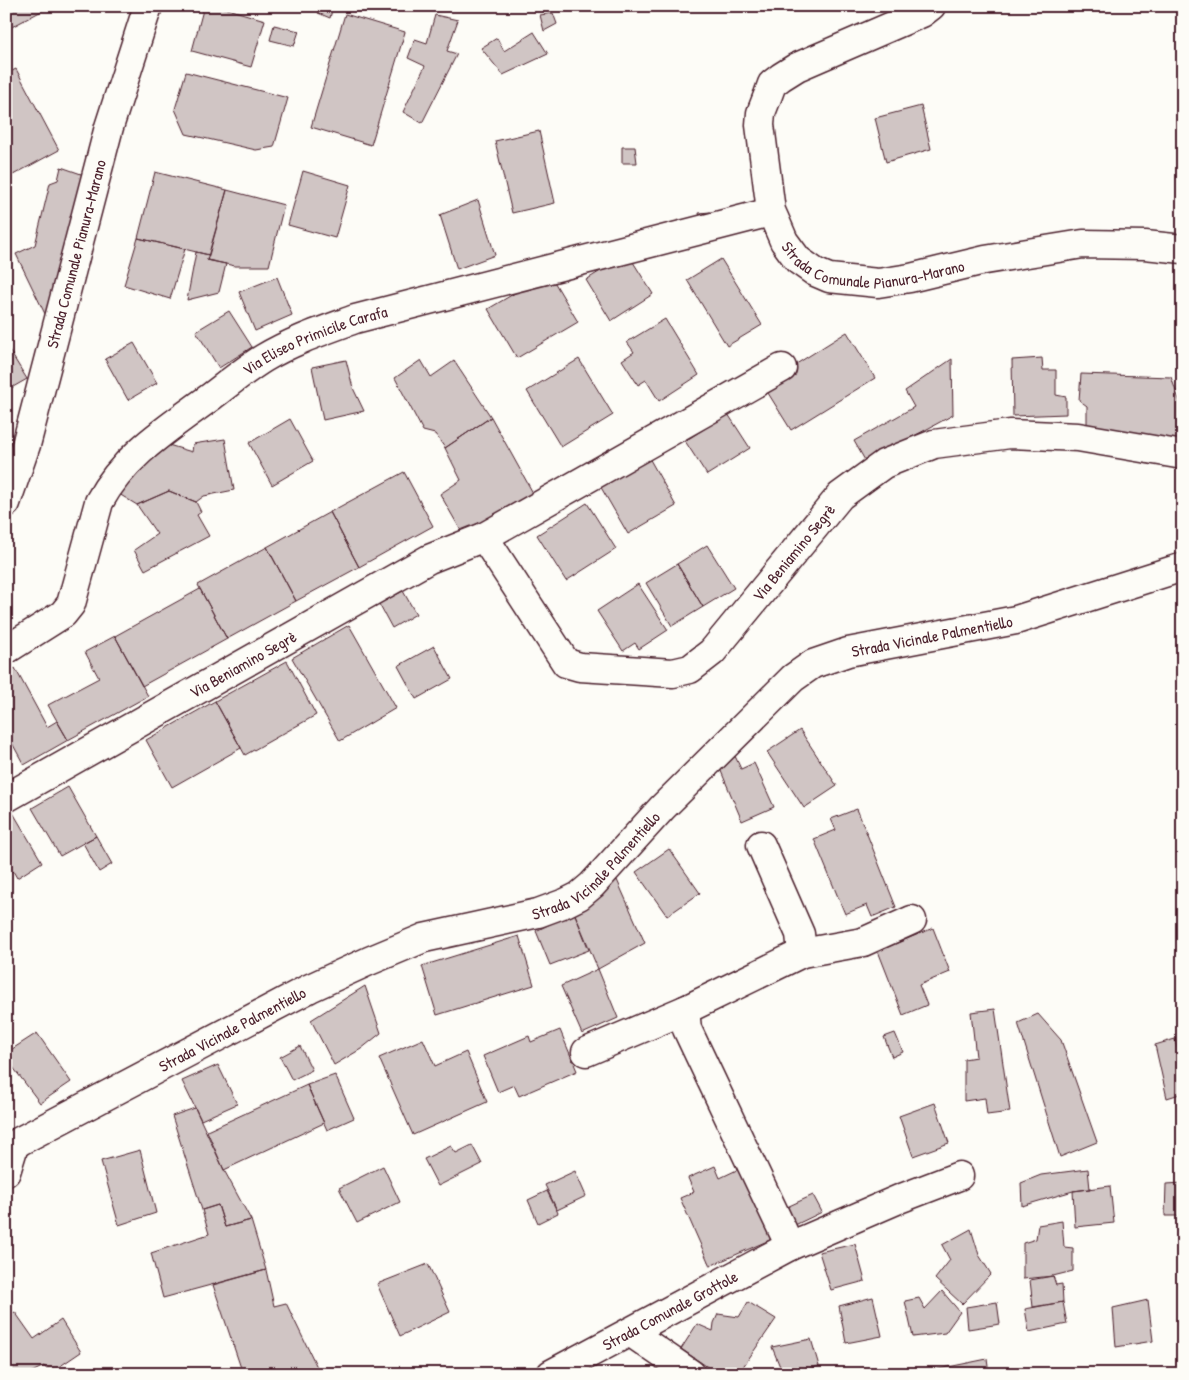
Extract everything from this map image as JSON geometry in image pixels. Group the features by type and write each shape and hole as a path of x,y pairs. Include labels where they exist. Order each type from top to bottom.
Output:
{"street":[{"name":"Strada Comunale Pianura-Marano","path":"6,503 26,445 109,127 148,6"},
{"name":"Strada Comunale Pianura-Marano","path":"930,6 922,12 797,67 772,84 761,113 760,125 771,211 784,241 798,260 815,272 829,278 878,283 910,278 985,260 1083,244 1183,249"},
{"name":"Via Eliseo Primicile Carafa","path":"6,650 63,614 71,604 99,502 107,488 129,462 149,442 265,358 315,333 356,319 759,214"},
{"name":"Via Beniamino Segrè","path":"6,798 428,560 484,537 782,368"},
{"name":"Via Beniamino Segrè","path":"484,537 566,663 580,668 673,673 690,669 712,652 840,496 884,464 934,444 1010,434 1078,437 1183,455"},
{"name":"Strada Vicinale Palmentiello","path":"6,1172 14,1146 20,1141 310,988 424,938 538,912 578,896 592,885 662,808 793,678 812,664 848,652 1016,620 1183,567"},
{"path":"761,845 800,934 802,953"},
{"path":"586,1052 685,1010 802,953 863,942 912,920"},
{"path":"685,1010 688,1029 790,1246"},
{"name":"Strada Comunale Grottole","path":"551,1374 790,1246 959,1176"},
{"path":"630,1332 691,1374"}],"building":[{"path":"6,6 51,6 6,30"},
{"path":"204,6 217,6 265,20 251,67 192,51"},
{"path":"320,6 333,6 330,18 318,13"},
{"path":"553,13 557,24 544,31 540,15"},
{"path":"345,14 405,32 371,145 311,127"},
{"path":"435,15 458,20 447,51 457,54 422,123 403,112 425,66 408,58 415,39 427,43"},
{"path":"274,25 299,31 294,46 270,40"},
{"path":"534,32 548,54 503,75 481,48 497,38 504,51"},
{"path":"16,69 59,150 13,175 6,162 6,74"},
{"path":"186,72 288,98 274,147 256,150 186,134 175,109"},
{"path":"921,106 931,149 886,162 875,118"},
{"path":"539,131 555,203 512,213 495,141"},
{"path":"622,147 635,147 637,163 622,163"},
{"path":"61,167 84,175 46,316 16,254 35,245 50,183 58,180"},
{"path":"303,171 350,185 335,238 288,225"},
{"path":"155,172 227,190 209,255 138,238"},
{"path":"227,190 284,205 269,266 235,266 207,260"},
{"path":"478,200 495,255 457,269 440,215"},
{"path":"710,212 714,224 702,227 699,213"},
{"path":"138,238 185,249 170,299 124,285"},
{"path":"196,252 209,255 207,260 226,264 219,292 187,300"},
{"path":"628,254 653,294 611,321 586,280"},
{"path":"721,259 762,325 727,346 687,280"},
{"path":"549,273 578,322 517,358 488,309"},
{"path":"277,277 292,315 255,331 239,292"},
{"path":"6,287 11,295 6,297"},
{"path":"229,311 252,347 219,368 196,331"},
{"path":"665,319 699,375 659,401 646,380 638,385 622,360 634,352 627,342"},
{"path":"847,332 875,378 791,430 763,385"},
{"path":"134,343 157,383 128,400 105,359"},
{"path":"6,345 27,379 6,391"},
{"path":"1042,358 1043,370 1056,370 1056,395 1066,397 1066,414 1013,416 1012,360"},
{"path":"579,359 613,415 561,447 527,391"},
{"path":"952,359 953,415 866,462 854,441 914,407 905,391"},
{"path":"346,360 353,388 364,411 323,420 312,367"},
{"path":"421,360 431,377 454,361 491,417 445,448 435,434 423,431 395,378"},
{"path":"1081,374 1171,377 1183,411 1181,440 1087,428 1087,406 1079,400"},
{"path":"728,414 750,448 707,475 685,441"},
{"path":"491,417 533,493 464,536 440,494 461,480 445,448"},
{"path":"290,419 313,461 272,485 249,443"},
{"path":"225,439 234,490 204,496 196,502 169,491 137,505 119,494 134,473 165,444 192,452 193,444"},
{"path":"648,456 676,506 628,534 599,484"},
{"path":"404,472 433,526 359,567 330,512"},
{"path":"169,491 196,502 201,512 197,515 209,536 145,570 134,550 157,534 137,505"},
{"path":"587,503 616,549 566,581 537,535"},
{"path":"330,512 359,567 296,601 267,547"},
{"path":"707,545 734,588 703,607 677,564"},
{"path":"267,547 296,601 227,639 198,585"},
{"path":"677,564 703,607 672,626 646,583"},
{"path":"638,584 668,630 639,649 635,643 623,651 597,611"},
{"path":"200,589 227,639 142,686 115,636"},
{"path":"403,591 416,614 392,628 379,604"},
{"path":"349,625 396,708 340,741 292,658"},
{"path":"115,636 148,696 68,740 48,705 99,678 85,652"},
{"path":"434,646 452,679 416,699 398,666"},
{"path":"287,661 316,715 245,755 215,701"},
{"path":"15,668 47,727 57,721 68,740 24,765 6,732 6,673"},
{"path":"215,701 241,748 172,787 146,740"},
{"path":"800,730 837,786 804,808 767,752"},
{"path":"735,756 741,769 754,763 774,807 742,821 718,764"},
{"path":"68,787 96,836 60,856 32,808"},
{"path":"857,809 896,907 872,917 867,905 845,914 814,839 836,830 831,819"},
{"path":"12,811 42,862 17,878 13,871 6,875 6,815"},
{"path":"96,836 112,864 99,872 83,843"},
{"path":"669,849 700,893 667,916 636,872"},
{"path":"617,880 645,943 598,969 574,912"},
{"path":"574,912 589,950 550,965 536,931"},
{"path":"933,928 950,972 919,985 927,1005 903,1015 878,951"},
{"path":"519,936 534,985 437,1015 422,966"},
{"path":"598,969 618,1018 582,1034 561,986"},
{"path":"365,986 381,1033 361,1049 334,1065 311,1020"},
{"path":"995,1009 1010,1112 987,1115 985,1098 964,1101 964,1059 976,1057 971,1012"},
{"path":"1038,1014 1061,1040 1097,1142 1060,1157 1018,1023"},
{"path":"560,1030 577,1071 519,1096 514,1085 498,1092 483,1056 529,1036 531,1042"},
{"path":"37,1033 71,1082 40,1103 6,1058 6,1053"},
{"path":"895,1033 903,1052 892,1057 884,1037"},
{"path":"423,1039 435,1066 466,1052 487,1102 413,1135 379,1058"},
{"path":"1175,1039 1183,1076 1183,1093 1167,1098 1155,1045"},
{"path":"300,1046 312,1070 292,1080 280,1057"},
{"path":"218,1065 237,1104 201,1120 182,1081"},
{"path":"335,1075 354,1118 327,1130 307,1085"},
{"path":"307,1085 324,1123 224,1170 207,1131"},
{"path":"935,1103 949,1143 913,1156 899,1116"},
{"path":"195,1108 224,1170 251,1220 225,1227 218,1205 202,1210 172,1116"},
{"path":"472,1145 482,1164 438,1186 424,1159 451,1146 456,1153"},
{"path":"140,1150 156,1213 119,1225 101,1161"},
{"path":"383,1166 400,1202 357,1223 339,1188"},
{"path":"715,1166 720,1178 741,1168 772,1239 710,1266 680,1198 694,1192 688,1178"},
{"path":"1088,1169 1090,1189 1073,1191 1022,1206 1021,1183 1041,1175"},
{"path":"575,1171 586,1196 557,1210 545,1185"},
{"path":"1183,1183 1183,1216 1165,1216 1166,1184"},
{"path":"1110,1186 1114,1223 1075,1227 1073,1191"},
{"path":"547,1191 558,1213 538,1223 528,1200"},
{"path":"813,1195 822,1212 795,1225 787,1207"},
{"path":"218,1205 225,1227 251,1220 266,1270 163,1298 151,1253 209,1234 202,1210"},
{"path":"1062,1221 1064,1247 1073,1248 1073,1271 1053,1276 1023,1279 1023,1243 1036,1239 1038,1225"},
{"path":"971,1229 979,1255 991,1274 962,1304 935,1279 950,1260 942,1245"},
{"path":"855,1244 865,1281 831,1290 819,1252"},
{"path":"428,1264 450,1312 400,1336 377,1284"},
{"path":"266,1270 274,1306 286,1303 317,1367 285,1374 243,1374 213,1285"},
{"path":"1053,1276 1056,1285 1062,1284 1063,1302 1033,1307 1030,1280"},
{"path":"942,1291 960,1312 945,1333 913,1337 905,1301 919,1298 925,1309"},
{"path":"873,1297 882,1336 846,1343 839,1306"},
{"path":"1148,1300 1153,1341 1116,1347 1113,1308"},
{"path":"748,1302 776,1319 738,1374 718,1374 681,1349 697,1324 713,1331 718,1314 739,1317"},
{"path":"997,1302 1000,1324 968,1329 966,1307"},
{"path":"1063,1302 1067,1324 1029,1332 1025,1309"},
{"path":"15,1312 34,1339 61,1320 81,1352 50,1373 44,1366 28,1374 13,1374 6,1362 6,1317"},
{"path":"811,1339 819,1366 790,1374 783,1374 772,1347"},
{"path":"987,1359 989,1374 930,1374 929,1371"},
{"path":"883,1369 884,1374 864,1374"}]}
